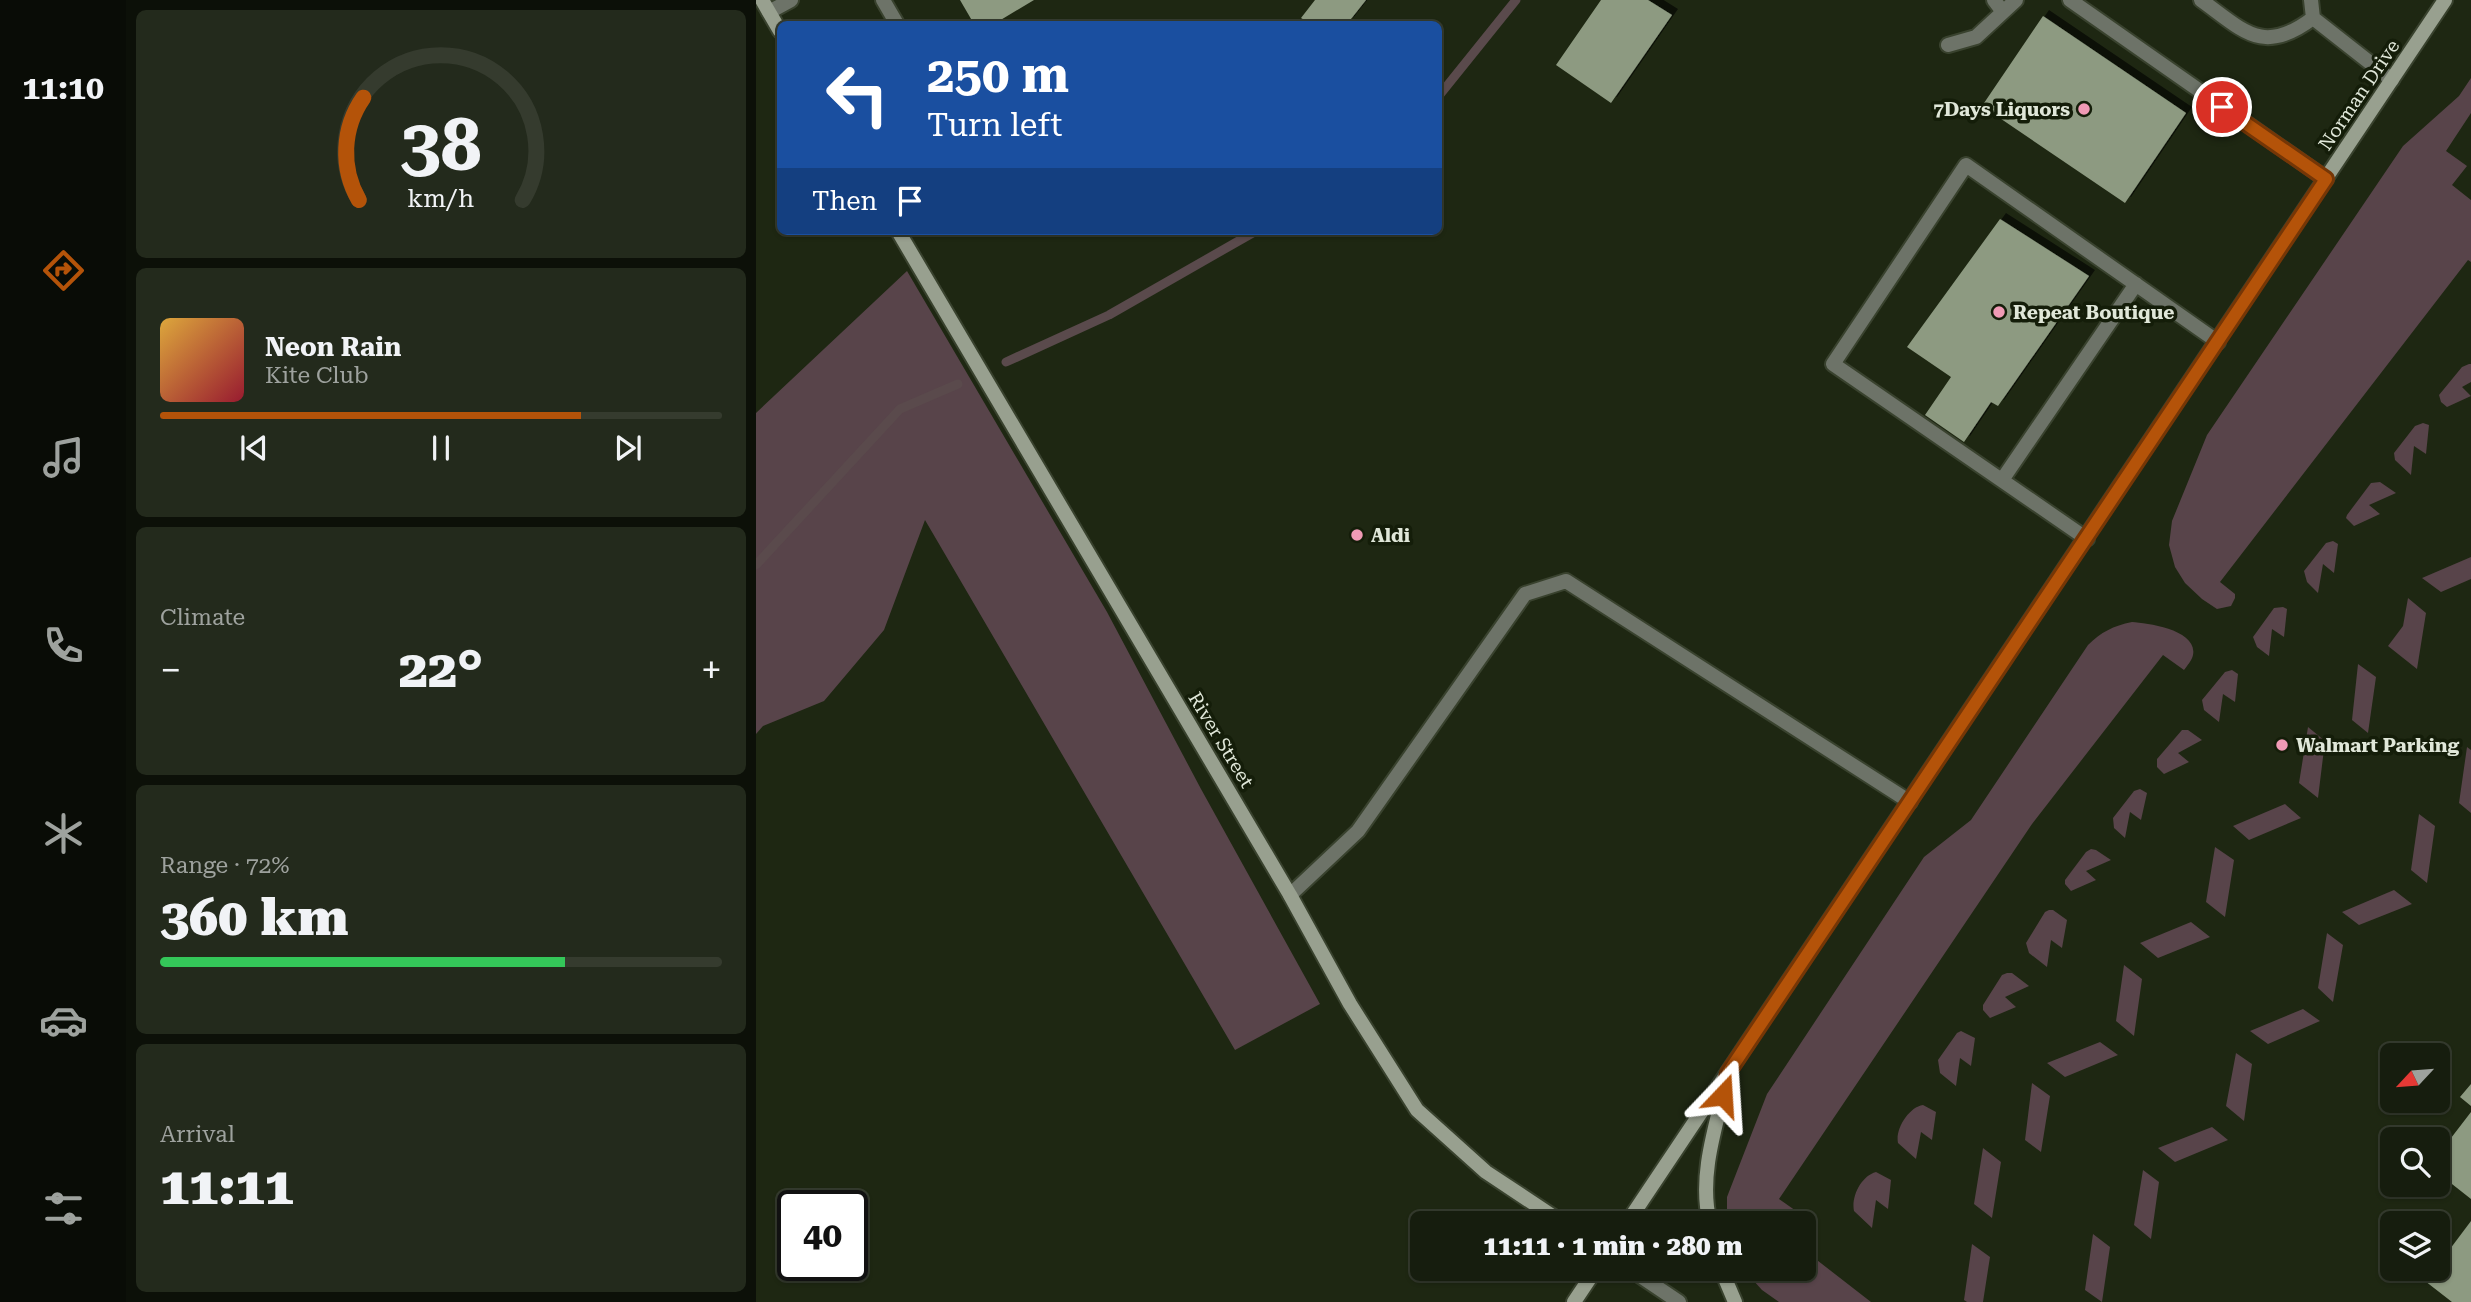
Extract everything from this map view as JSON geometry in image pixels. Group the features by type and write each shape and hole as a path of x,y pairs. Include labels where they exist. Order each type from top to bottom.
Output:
{"street":[{"path":"777,26 766,6 790,0"},
{"path":"883,0 895,21"},
{"path":"1948,45 1976,37 1998,6 2016,0"},
{"path":"2070,0 2326,179"},
{"path":"2201,0 2250,35 2266,38 2287,35 2313,18"},
{"path":"2311,0 2313,18 2392,80"},
{"name":"Norman Drive","path":"1635,1211 2087,539 2443,1"},
{"path":"2087,539 1833,364 1966,165 2218,342"},
{"name":"River Street","path":"900,235 1290,895 1350,1004 1417,1110 1486,1172 1545,1211"},
{"path":"2001,480 2136,284"},
{"path":"1290,895 1358,831 1525,593 1566,581 1910,802"},
{"path":"1707,1211 1708,1164 1728,1073"},
{"path":"1574,1302 1588,1281"},
{"path":"1648,1281 1679,1302"},
{"path":"1726,1281 1735,1302"}],"shaded area":[{"path":"2471,78 2471,113 2446,151 2467,166 2452,185 2471,200 2471,262 2468,260 2220,582 2235,594 2235,598 2231,606 2217,609 2185,583 2175,567 2169,545 2172,521 2207,435 2403,146 2459,96"},
{"path":"907,271 1107,612 1320,1004 1235,1050 925,520 884,630 824,701 763,726 756,734 756,413"},
{"path":"2469,364 2471,382 2462,387 2471,396 2447,407 2441,402 2439,395 2462,367"},
{"path":"2423,423 2429,425 2426,454 2414,446 2411,475 2395,460 2394,453 2415,426"},
{"path":"2380,482 2396,493 2369,505 2380,514 2354,526 2346,518 2347,515 2371,483"},
{"path":"2333,541 2338,544 2334,573 2323,564 2318,593 2307,582 2304,571 2326,543"},
{"path":"2471,557 2471,579 2441,592 2422,578"},
{"path":"2408,598 2426,613 2417,669 2388,646 2403,626"},
{"path":"2274,608 2287,609 2284,637 2272,629 2269,656 2257,647 2253,637"},
{"path":"2132,622 2149,624 2180,634 2188,639 2193,655 2184,670 2163,655 2032,824 1779,1199 1796,1211 1727,1211 1727,1197 1767,1094 1924,857 1971,820 2088,645 2098,636 2119,625"},
{"path":"2358,664 2376,677 2368,733 2352,720"},
{"path":"2232,670 2238,674 2235,702 2223,694 2219,722 2204,710 2202,700 2225,672"},
{"path":"2308,727 2325,741 2318,798 2299,783"},
{"path":"2182,730 2188,730 2202,740 2178,753 2189,762 2164,774 2157,767 2157,759"},
{"path":"2467,747 2471,750 2471,813 2459,803"},
{"path":"2140,789 2147,793 2141,820 2130,812 2125,838 2114,828 2113,818 2134,791"},
{"path":"2285,804 2301,818 2249,840 2233,826"},
{"path":"2419,814 2435,826 2427,883 2411,870"},
{"path":"2215,847 2234,860 2225,917 2206,902"},
{"path":"2091,849 2111,860 2086,871 2096,880 2071,891 2065,880"},
{"path":"2394,890 2412,904 2359,925 2342,912"},
{"path":"2049,910 2067,920 2062,948 2051,940 2047,967 2029,953 2026,943 2045,912"},
{"path":"2191,922 2210,937 2158,958 2140,943"},
{"path":"2327,933 2343,945 2333,1002 2318,988"},
{"path":"2124,965 2142,979 2134,1036 2116,1021"},
{"path":"2012,973 2029,986 2005,997 2016,1007 1990,1018 1983,1010 1983,1005 2002,975"},
{"path":"2303,1009 2320,1021 2268,1044 2250,1031"},
{"path":"1961,1031 1975,1038 1971,1066 1960,1058 1956,1086 1940,1073 1938,1060"},
{"path":"2100,1042 2118,1055 2065,1077 2047,1063"},
{"path":"2236,1053 2252,1064 2244,1121 2226,1106"},
{"path":"2032,1083 2050,1096 2041,1152 2025,1140"},
{"path":"1923,1105 1936,1112 1932,1140 1921,1132 1916,1159 1898,1143 1898,1137 1908,1114"},
{"path":"2212,1127 2228,1140 2175,1162 2158,1148"},
{"path":"1983,1148 2001,1162 1992,1218 1974,1204"},
{"path":"2143,1170 2159,1182 2151,1239 2134,1225"},
{"path":"1876,1172 1891,1180 1888,1209 1876,1200 1872,1228 1854,1211 1853,1205 1862,1182"},
{"path":"2093,1234 2110,1247 2102,1302 2085,1290"},
{"path":"1972,1244 1990,1257 1983,1302 1964,1300"},
{"path":"1816,1259 1871,1302 1779,1302 1754,1281 1816,1281"}],"building":[{"path":"960,0 1034,0 999,21 972,21"},
{"path":"1315,0 1366,0 1349,21 1306,21 1301,18"},
{"path":"1601,0 1648,0 1672,15 1611,103 1556,65"},
{"name":"7Days Liquors","path":"2043,16 2186,113 2125,203 1982,106"},
{"name":"Repeat Boutique","path":"2000,219 2089,276 1998,406 1991,402 1964,442 1925,415 1951,377 1907,347"},
{"path":"2471,1084 2471,1106 2460,1097"},
{"path":"2471,1112 2471,1199 2450,1182 2450,1139"},
{"path":"2471,1221 2471,1302 2452,1302 2425,1281 2450,1281 2450,1249"}],"waterway":[{"path":"1442,92 1516,0"},
{"path":"1006,362 1109,315 1249,235"},
{"path":"756,565 900,409 958,384"}],"place":[{"name":"7Days Liquors","path":"2084,109"},
{"name":"Repeat Boutique","path":"1999,312"},
{"name":"Aldi","path":"1357,535"},
{"name":"Walmart Parking","path":"2282,745"}],"route":[{"path":"1723,1095 1728,1073 2326,179 2222,107"}]}
